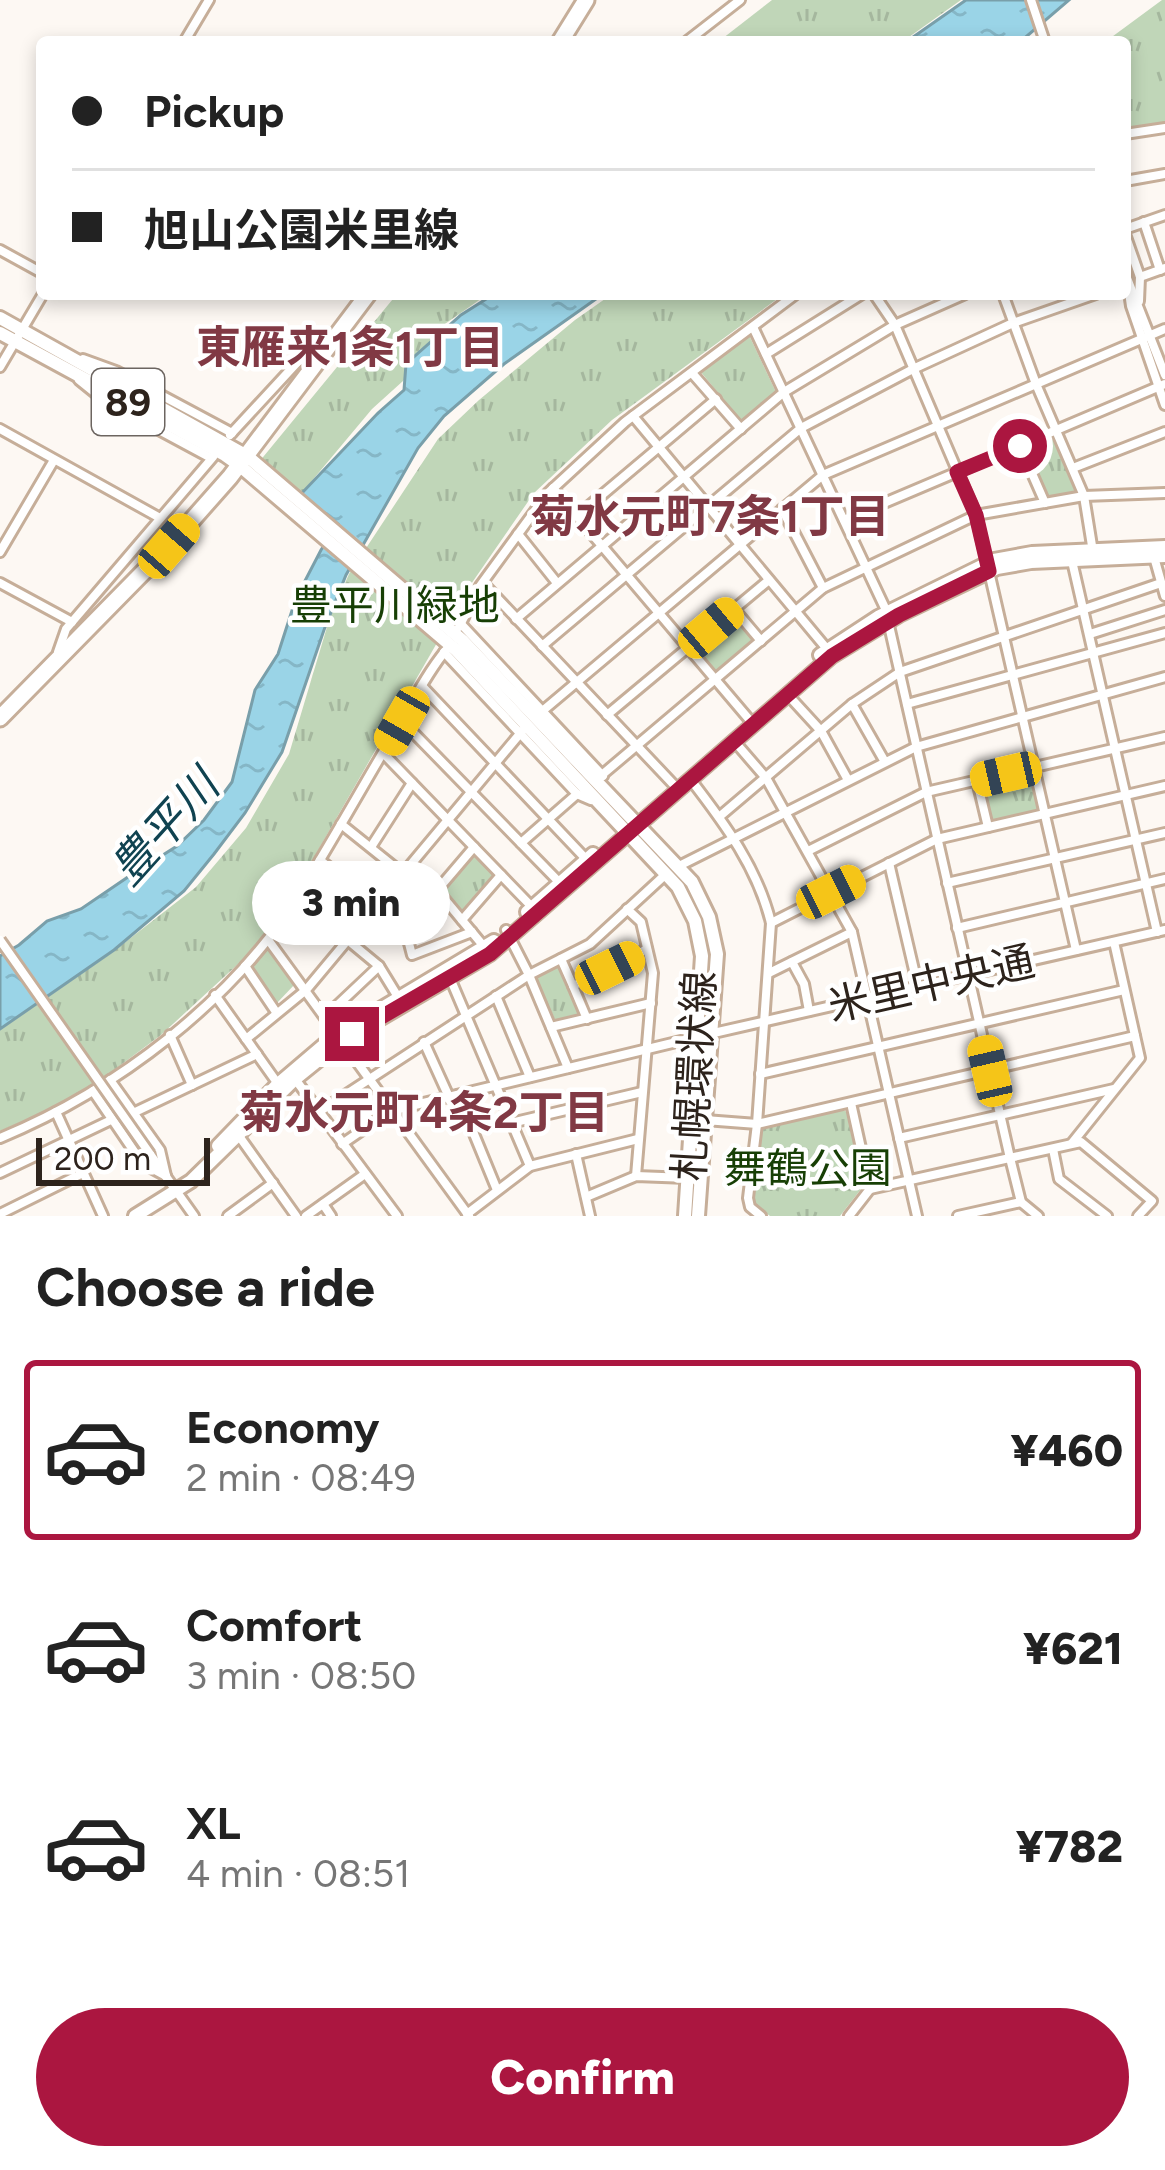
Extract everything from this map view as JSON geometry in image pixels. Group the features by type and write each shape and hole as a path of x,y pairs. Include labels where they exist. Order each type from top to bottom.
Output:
{"highway":[{"path":"564,36 586,0"},
{"path":"0,718 169,546 243,461 363,300"}],"main road":[{"name":"札幌環状線","path":"0,317 71,372 243,461"},
{"name":"札幌環状線","path":"0,333 64,352 243,461 431,620 630,825 679,866 701,897 717,954 685,1216"},
{"path":"175,1189 306,1058 450,978 569,888 673,784 826,650 1022,554 1161,553"},
{"path":"988,567 1094,555"},
{"path":"509,933 586,860 690,779 750,721 887,617"},
{"name":"札幌環状線","path":"630,825 678,887 691,910 700,944 706,1120 698,1216"},
{"path":"135,1216 191,1181 340,1038 399,998 488,951"}],"street":[{"path":"188,36 209,0"},
{"path":"694,36 740,0"},
{"path":"1030,0 1043,36"},
{"path":"1131,133 1165,128"},
{"path":"1131,180 1165,174"},
{"path":"1131,229 1165,215"},
{"path":"1140,278 1162,269 1144,222"},
{"path":"0,250 36,270"},
{"path":"1131,250 1140,278 1135,305"},
{"path":"1131,292 1165,405"},
{"path":"0,368 39,300"},
{"path":"0,1138 110,1080 170,1035 268,940 445,651 577,794 604,799 603,774 460,625 483,583 553,488 633,416 788,300"},
{"path":"766,354 852,300"},
{"path":"878,300 895,325 976,515 1076,950"},
{"path":"516,619 784,392 895,325 951,300"},
{"path":"1005,300 1084,496 1094,555"},
{"path":"542,646 801,428 913,369 1013,323 1079,300"},
{"path":"1128,300 1135,305"},
{"path":"753,327 887,617 1021,1202 1038,1216"},
{"path":"542,712 823,475 1165,329"},
{"path":"64,352 116,371 230,434 316,342 337,334"},
{"path":"1146,338 1165,375"},
{"path":"56,659 65,629 212,458 105,400 71,372"},
{"path":"692,373 741,429"},
{"path":"844,520 1162,386"},
{"path":"577,516 716,399"},
{"path":"633,416 826,650"},
{"path":"0,428 160,518"},
{"path":"1072,468 1165,432"},
{"path":"1020,446 1045,503"},
{"path":"0,552 54,459"},
{"path":"553,488 750,721"},
{"path":"603,774 823,588 976,515 1084,496 1165,494"},
{"path":"782,509 823,588"},
{"path":"518,534 557,583"},
{"path":"1161,553 1165,596"},
{"path":"1072,560 1146,884 1161,931"},
{"path":"607,715 769,580"},
{"path":"483,583 673,784"},
{"path":"719,817 852,704 899,672 1161,583"},
{"path":"0,584 72,622"},
{"path":"734,608 761,641"},
{"path":"1090,634 1165,610"},
{"path":"907,704 1165,633"},
{"path":"679,866 916,746 1165,676"},
{"path":"422,686 586,860"},
{"path":"788,694 821,730 848,780"},
{"path":"852,704 884,762"},
{"path":"402,721 560,883"},
{"path":"246,1040 306,990 522,732"},
{"path":"808,851 926,792 1165,737"},
{"path":"734,740 766,778 852,932 917,1216"},
{"path":"383,753 532,908"},
{"path":"690,779 763,891 771,923 748,1198 750,1207 761,1216"},
{"path":"977,781 988,827"},
{"path":"371,848 412,782"},
{"path":"771,923 937,838 1165,785"},
{"path":"521,843 577,794"},
{"path":"341,824 402,873"},
{"path":"947,884 1165,833"},
{"path":"405,928 474,847"},
{"path":"320,860 405,928 412,955 472,932"},
{"path":"890,863 918,987"},
{"path":"319,1112 529,975 590,944 666,874"},
{"path":"462,920 501,875"},
{"path":"957,928 1165,879"},
{"path":"437,890 488,951"},
{"path":"297,898 379,966 399,998"},
{"path":"627,909 640,922 653,973 636,1176"},
{"name":"米里中央通","path":"390,1111 1161,931"},
{"path":"767,974 852,932"},
{"path":"509,933 568,1068"},
{"path":"0,940 194,1216"},
{"path":"268,940 468,1215 530,1166 638,1139"},
{"path":"1071,1144 1140,1058 1114,942"},
{"path":"573,986 647,949"},
{"path":"561,959 587,1018"},
{"path":"792,962 804,984 809,1012"},
{"path":"244,966 276,1012"},
{"path":"325,1017 379,966"},
{"path":"450,978 530,1166"},
{"path":"760,1074 1124,990"},
{"path":"215,995 278,1084"},
{"path":"496,996 530,1077"},
{"path":"551,1028 651,1003"},
{"path":"170,1035 192,1085"},
{"path":"706,1120 757,1124 1135,1036"},
{"path":"424,1042 497,1190"},
{"path":"134,1113 257,1054"},
{"path":"295,1079 397,1216"},
{"path":"110,1080 160,1150 166,1177"},
{"path":"899,1138 1115,1088"},
{"path":"93,1091 142,1163 166,1177"},
{"path":"511,1123 642,1092"},
{"path":"851,1103 870,1189"},
{"path":"343,1144 390,1111"},
{"path":"56,1112 103,1216"},
{"path":"0,1173 111,1120"},
{"path":"239,1136 296,1216"},
{"path":"849,1216 870,1189 1081,1142 1152,1201 1138,1216"},
{"path":"1053,1148 1059,1179 1107,1216"},
{"path":"576,1154 590,1216"},
{"path":"0,1214 83,1174"},
{"path":"306,1216 365,1174"},
{"path":"586,1197 636,1176 688,1178"},
{"path":"227,1216 273,1183"},
{"path":"958,1216 1021,1202"},
{"path":"322,1204 331,1216"}],"green space":[{"path":"772,0 961,0 910,36 726,36"},
{"path":"1165,0 1165,125 1131,131 1131,36 1113,36"},
{"name":"豊平川緑地","path":"392,300 479,300 442,326 403,381 372,409 300,495 259,462"},
{"name":"豊平川緑地","path":"603,300 776,300 612,420 534,493 469,587 261,943 161,1035 106,1076 51,1109 0,1131 0,1030 196,887 246,828 289,754 330,617 349,574 438,439"},
{"path":"749,335 775,394 741,421 700,371"},
{"path":"1052,436 1077,494 1046,497 1025,449"},
{"path":"733,614 755,642 713,673 694,647"},
{"path":"1029,773 1039,811 990,821 983,783"},
{"path":"472,853 494,877 461,913 442,889"},
{"path":"267,947 296,983 276,1004 247,965"},
{"path":"560,964 582,1017 556,1022 535,976"},
{"name":"舞鶴公園","path":"841,1109 847,1112 865,1184 840,1216 770,1216 754,1204 760,1127"}],"water":[{"path":"966,0 1069,0 1027,36 915,36"},
{"path":"485,300 595,300 504,364 444,416 418,448 346,575 282,752 245,813 184,891 114,950 0,1029 0,956 47,921 81,909 128,877 141,875 204,820 232,782 255,690 278,654 296,598 338,524 301,494 404,390 406,364"}],"district":[{"name":"東雁来1条1丁目","path":"350,347"},
{"name":"菊水元町7条1丁目","path":"710,516"},
{"name":"菊水元町4条2丁目","path":"424,1112"}],"route":[{"path":"352,1034 490,954 832,656 899,615 989,571 976,515 957,472 1020,446"}],"water label":[{"name":"豊平川","path":"164,827"}]}
